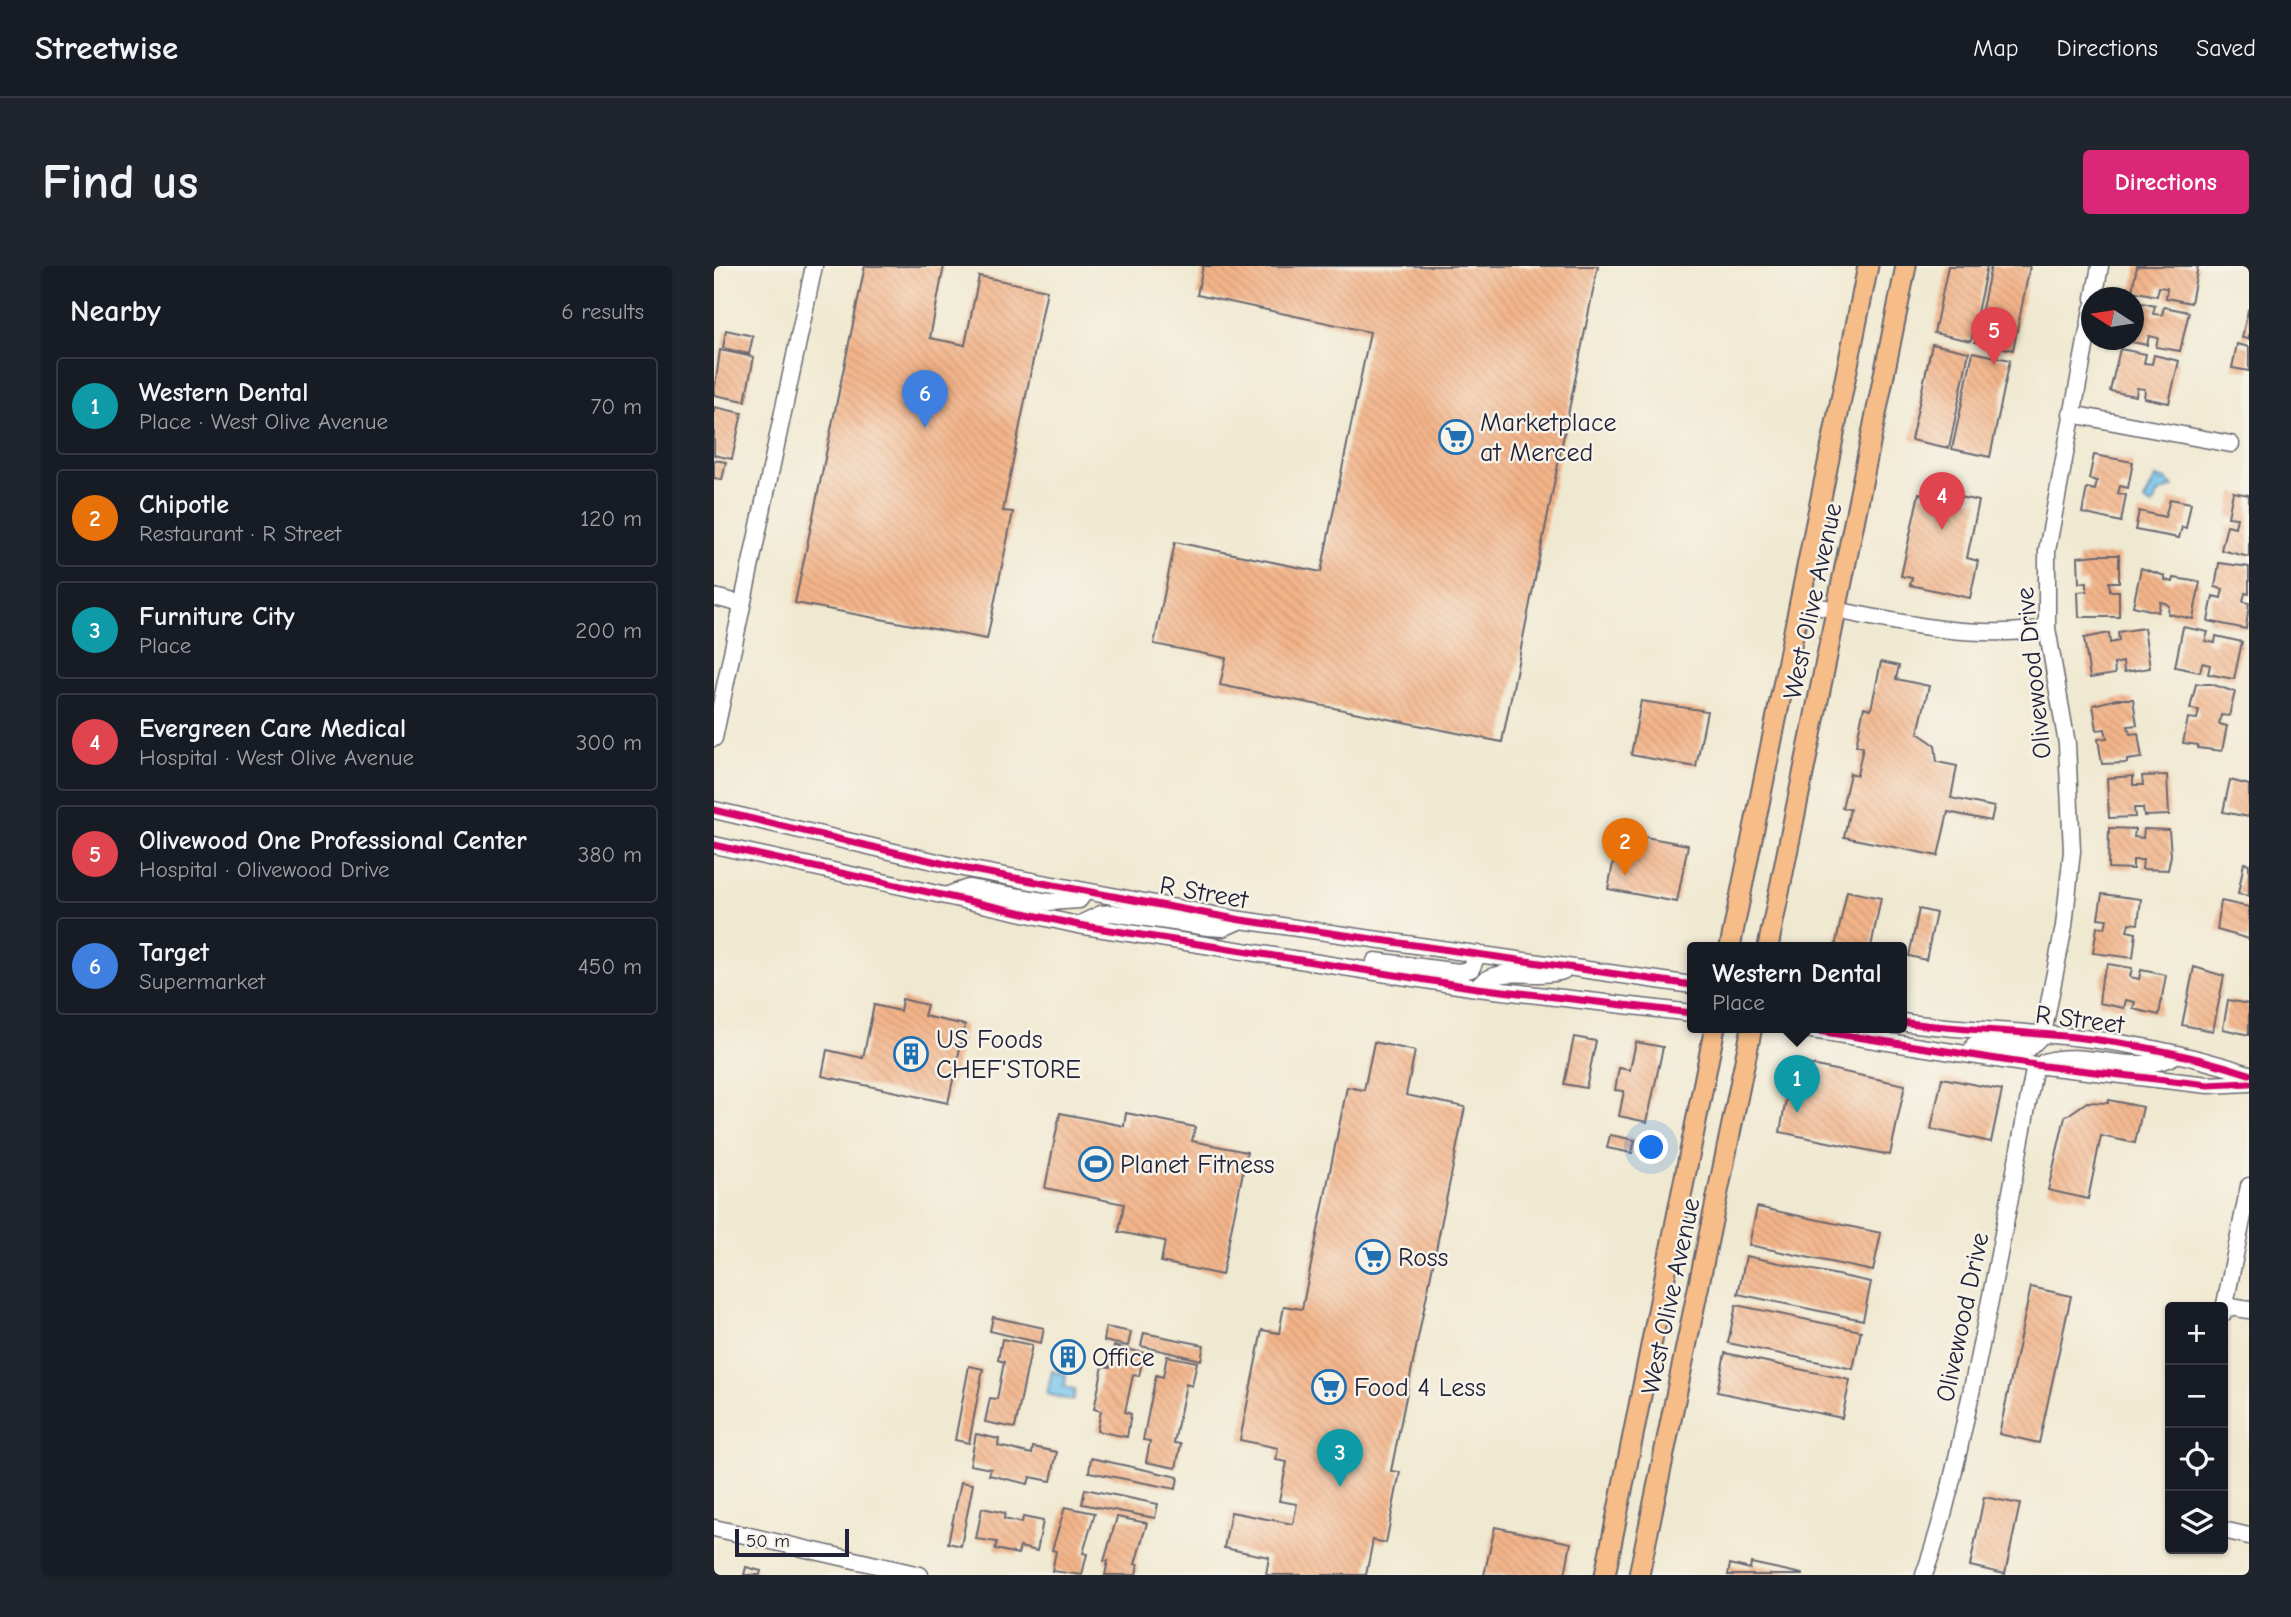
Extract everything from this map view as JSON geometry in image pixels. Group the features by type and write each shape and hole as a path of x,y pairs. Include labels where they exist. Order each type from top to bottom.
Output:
{"main road":[{"name":"West Olive Avenue","path":"1731,942 1868,266"},
{"name":"West Olive Avenue","path":"1769,942 1906,266"},
{"name":"West Olive Avenue","path":"1605,1575 1715,1033"},
{"name":"West Olive Avenue","path":"1639,1575 1751,1033"}],"street":[{"path":"714,738 814,266"},
{"path":"2096,287 2100,266"},
{"name":"Olivewood Drive","path":"2043,1034 2064,926 2072,850 2067,744 2047,628 2047,551 2083,350"},
{"path":"2071,414 2231,444"},
{"path":"714,597 742,604"},
{"path":"1800,603 1966,633 2013,634 2047,628"},
{"name":"R Street","path":"714,810 856,845 1085,892 1241,920 1687,984"},
{"name":"R Street","path":"714,845 1078,925 1477,988 1687,1012"},
{"path":"943,896 968,888 1063,903 1079,900 1085,892"},
{"path":"1078,925 1101,914 1113,913 1223,928 1241,920"},
{"path":"1338,965 1359,958 1459,972 1471,969 1478,954"},
{"path":"1477,988 1484,979 1494,975 1550,975 1567,968"},
{"name":"R Street","path":"1907,1023 2043,1034 2178,1054 2249,1074"},
{"name":"R Street","path":"1833,1033 2035,1065 2208,1085 2249,1083"},
{"path":"1945,1050 1963,1045 2029,1048 2043,1034"},
{"path":"2035,1065 2065,1057 2150,1065 2178,1054"},
{"name":"Olivewood Drive","path":"1924,1575 1942,1522 1960,1445 1999,1261 2035,1065"},
{"path":"2226,1302 2249,1186"},
{"path":"2228,1310 2249,1310"},
{"path":"714,1528 920,1575"},
{"path":"2228,1531 2249,1536"}],"water":[{"path":"2156,477 2166,480 2173,487 2159,493 2152,506 2144,501"},
{"path":"1052,1371 1066,1375 1065,1387 1075,1390 1073,1401 1047,1394"}],"building":[{"path":"865,266 944,266 930,338 965,345 979,276 1047,290 1003,511 1013,512 987,639 795,603"},
{"name":"Marketplace at Merced","path":"1203,266 1598,266 1502,742 1220,685 1226,658 1154,644 1175,542 1321,572 1370,332 1197,295"},
{"path":"1948,266 1987,266 1971,341 1934,333"},
{"path":"1991,266 2030,266 2013,350 1975,342"},
{"path":"2137,266 2198,266 2191,303 2166,298 2167,288 2159,287 2157,296 2144,293 2144,287 2133,287"},
{"path":"2144,303 2155,306 2153,314 2162,315 2164,307 2189,312 2180,351 2156,347 2158,338 2149,336 2147,345 2144,344"},
{"path":"2249,311 2249,339 2242,338"},
{"path":"726,330 753,336 749,354 723,348"},
{"path":"1932,344 1969,352 1949,448 1911,440"},
{"path":"2237,344 2249,347 2249,371 2232,368"},
{"path":"720,350 754,357 745,401 714,395"},
{"path":"2120,350 2146,354 2144,363 2152,364 2154,355 2179,361 2169,403 2144,398 2145,389 2137,388 2136,396 2110,391"},
{"path":"1973,352 2010,360 1990,457 1952,449"},
{"path":"714,407 742,413 732,459 714,455"},
{"path":"2094,455 2133,462 2128,488 2120,486 2118,493 2126,495 2121,522 2082,513 2087,488 2095,490 2097,481 2089,479"},
{"path":"714,460 726,462 722,480 714,478"},
{"path":"1931,491 1979,501 1967,558 1978,561 1970,598 1910,585 1912,578 1901,576 1919,493 1930,496"},
{"path":"2233,492 2249,495 2249,557 2221,550 2227,525 2235,527 2237,518 2228,517"},
{"path":"2170,499 2191,503 2186,528 2182,527 2179,538 2135,530 2139,511 2165,517"},
{"path":"2119,555 2119,582 2109,582 2110,591 2119,591 2119,617 2079,617 2078,592 2087,591 2087,582 2079,583 2078,557"},
{"path":"2219,563 2249,567 2249,594 2245,593 2243,602 2249,603 2246,629 2208,621 2213,596 2221,598 2223,589 2215,587"},
{"path":"2141,568 2165,576 2165,580 2173,582 2174,578 2200,582 2193,619 2168,614 2169,606 2165,603 2160,602 2158,612 2133,606"},
{"path":"2183,627 2208,632 2205,641 2215,643 2216,636 2242,642 2234,679 2208,674 2210,665 2202,663 2200,672 2175,667"},
{"path":"2144,628 2150,668 2124,672 2123,662 2114,664 2115,674 2090,678 2084,638 2109,633 2110,643 2119,641 2118,632"},
{"path":"1881,662 1899,666 1896,679 1929,686 1918,733 1935,745 1937,762 1957,766 1951,798 1994,807 1991,821 1948,812 1938,856 1844,837 1850,809 1842,808 1850,773 1857,775 1863,747 1856,745 1864,707 1871,709"},
{"path":"2196,684 2211,684 2235,692 2229,716 2221,715 2219,724 2227,726 2222,751 2183,743 2188,718 2197,719 2199,710 2190,709"},
{"path":"2117,699 2133,699 2137,725 2128,726 2130,734 2138,733 2142,758 2127,760 2127,763 2102,764 2098,739 2107,738 2105,729 2097,730 2093,705"},
{"path":"1641,701 1707,711 1696,767 1631,755"},
{"path":"2167,775 2169,815 2144,816 2143,808 2134,808 2135,817 2109,818 2107,778 2133,776 2133,785 2143,785 2142,776"},
{"path":"2230,780 2249,785 2249,817 2223,812"},
{"path":"2109,828 2135,829 2134,837 2143,838 2144,829 2169,830 2171,855 2168,870 2142,869 2143,860 2133,860 2133,869 2108,868"},
{"path":"1619,832 1688,845 1677,902 1608,889"},
{"path":"2244,863 2249,864 2249,896 2238,894"},
{"path":"1847,891 1881,898 1872,942 1836,942"},
{"path":"2102,894 2141,899 2138,924 2129,923 2127,931 2136,933 2133,958 2093,953 2097,927 2105,928 2107,919 2098,918"},
{"path":"2221,901 2249,907 2249,939 2217,930"},
{"path":"1919,909 1936,913 1926,960 1909,956"},
{"path":"2108,964 2132,968 2130,977 2139,979 2141,970 2166,975 2159,1015 2133,1009 2135,1002 2126,1000 2124,1008 2099,1003 2102,978"},
{"path":"2194,967 2224,976 2213,1031 2182,1025"},
{"name":"US Foods CHEF'STORE","path":"902,999 927,1005 924,1016 965,1025 948,1103 822,1076 827,1050 863,1058 874,1005 900,1011"},
{"path":"2228,1000 2249,1004 2249,1035 2223,1029"},
{"path":"1574,1037 1596,1041 1586,1088 1564,1084"},
{"path":"1374,1042 1415,1051 1406,1095 1465,1107 1391,1471 1400,1472 1386,1543 1373,1540 1366,1575 1266,1575 1269,1557 1224,1548 1231,1512 1293,1524 1297,1504 1279,1501 1287,1462 1276,1460 1278,1448 1240,1440 1262,1330 1279,1333 1284,1306 1302,1309 1347,1087 1364,1090"},
{"path":"1636,1042 1663,1047 1647,1122 1619,1116 1624,1091 1615,1090 1619,1068 1630,1070"},
{"path":"1793,1061 1905,1085 1890,1155 1780,1132"},
{"path":"1942,1078 2002,1090 1991,1142 1931,1129"},
{"path":"2109,1100 2143,1107 2135,1143 2101,1136 2088,1199 2048,1190 2065,1117 2087,1102 2108,1103"},
{"path":"1060,1113 1124,1126 1126,1113 1195,1127 1192,1141 1247,1152 1222,1275 1161,1262 1165,1241 1119,1232 1124,1204 1045,1188"},
{"path":"1610,1135 1635,1140 1632,1153 1607,1148"},
{"path":"1757,1207 1881,1233 1873,1271 1749,1245"},
{"path":"1746,1256 1871,1282 1863,1320 1738,1294"},
{"path":"2031,1287 2071,1296 2039,1443 1999,1434"},
{"path":"1736,1305 1861,1331 1853,1369 1728,1343"},
{"path":"993,1317 1044,1328 1041,1343 990,1331"},
{"path":"1106,1327 1131,1332 1128,1346 1104,1341"},
{"path":"1144,1333 1204,1345 1201,1360 1141,1346"},
{"path":"1002,1339 1032,1345 1015,1428 985,1422 990,1398 997,1399 1004,1362 998,1360"},
{"path":"1114,1346 1144,1353 1139,1376 1133,1375 1125,1412 1131,1414 1127,1437 1097,1431 1101,1411 1094,1409 1103,1366 1110,1367"},
{"name":"Office","path":"1057,1347 1082,1352 1079,1367 1054,1361"},
{"path":"1725,1353 1850,1380 1842,1418 1717,1392"},
{"path":"1167,1356 1197,1362 1192,1386 1186,1384 1174,1443 1181,1444 1176,1468 1146,1462 1150,1441 1143,1440 1156,1375 1163,1377"},
{"path":"969,1366 983,1369 969,1443 955,1440"},
{"path":"976,1434 999,1439 998,1446 1032,1454 1033,1447 1057,1452 1051,1481 1030,1477 1028,1484 989,1475 991,1469 970,1465"},
{"path":"1091,1458 1178,1477 1176,1489 1089,1472"},
{"path":"961,1482 973,1484 961,1546 948,1543"},
{"path":"1085,1489 1158,1504 1155,1518 1082,1504"},
{"path":"1984,1497 2020,1504 2005,1574 1970,1566"},
{"path":"1065,1507 1095,1513 1083,1553 1087,1554 1082,1575 1052,1571 1056,1551 1052,1550"},
{"path":"982,1508 1005,1513 1004,1519 1022,1523 1023,1517 1043,1521 1037,1551 1020,1547 1018,1554 995,1549 997,1542 976,1539"},
{"path":"1117,1517 1147,1523 1135,1564 1138,1564 1136,1575 1105,1575 1108,1561 1104,1561"},
{"path":"1495,1527 1571,1543 1565,1575 1484,1575"},
{"path":"1751,1563 1802,1575 1728,1575 1730,1564 1750,1569"},
{"path":"746,1567 761,1571 760,1575 744,1575"}],"cycle path":[{"path":"714,810 967,869 1241,920 1687,984"},
{"path":"714,845 1078,925 1477,988 1687,1012"},
{"path":"1907,1023 2120,1043 2198,1059 2249,1074"},
{"path":"1831,1033 2035,1065 2208,1085 2249,1083"}],"place":[{"name":"Olivewood One Professional Center","path":"1994,365"},
{"name":"Target","path":"925,428"},
{"name":"Marketplace at Merced","path":"1456,437"},
{"name":"Evergreen Care Medical","path":"1942,530"},
{"name":"Chipotle","path":"1625,876"},
{"name":"US Foods CHEF'STORE","path":"911,1054"},
{"name":"Western Dental","path":"1797,1113"},
{"name":"Planet Fitness","path":"1096,1164"},
{"name":"Ross","path":"1373,1257"},
{"name":"Office","path":"1068,1357"},
{"name":"Food 4 Less","path":"1329,1387"},
{"name":"Furniture City","path":"1340,1487"}]}
